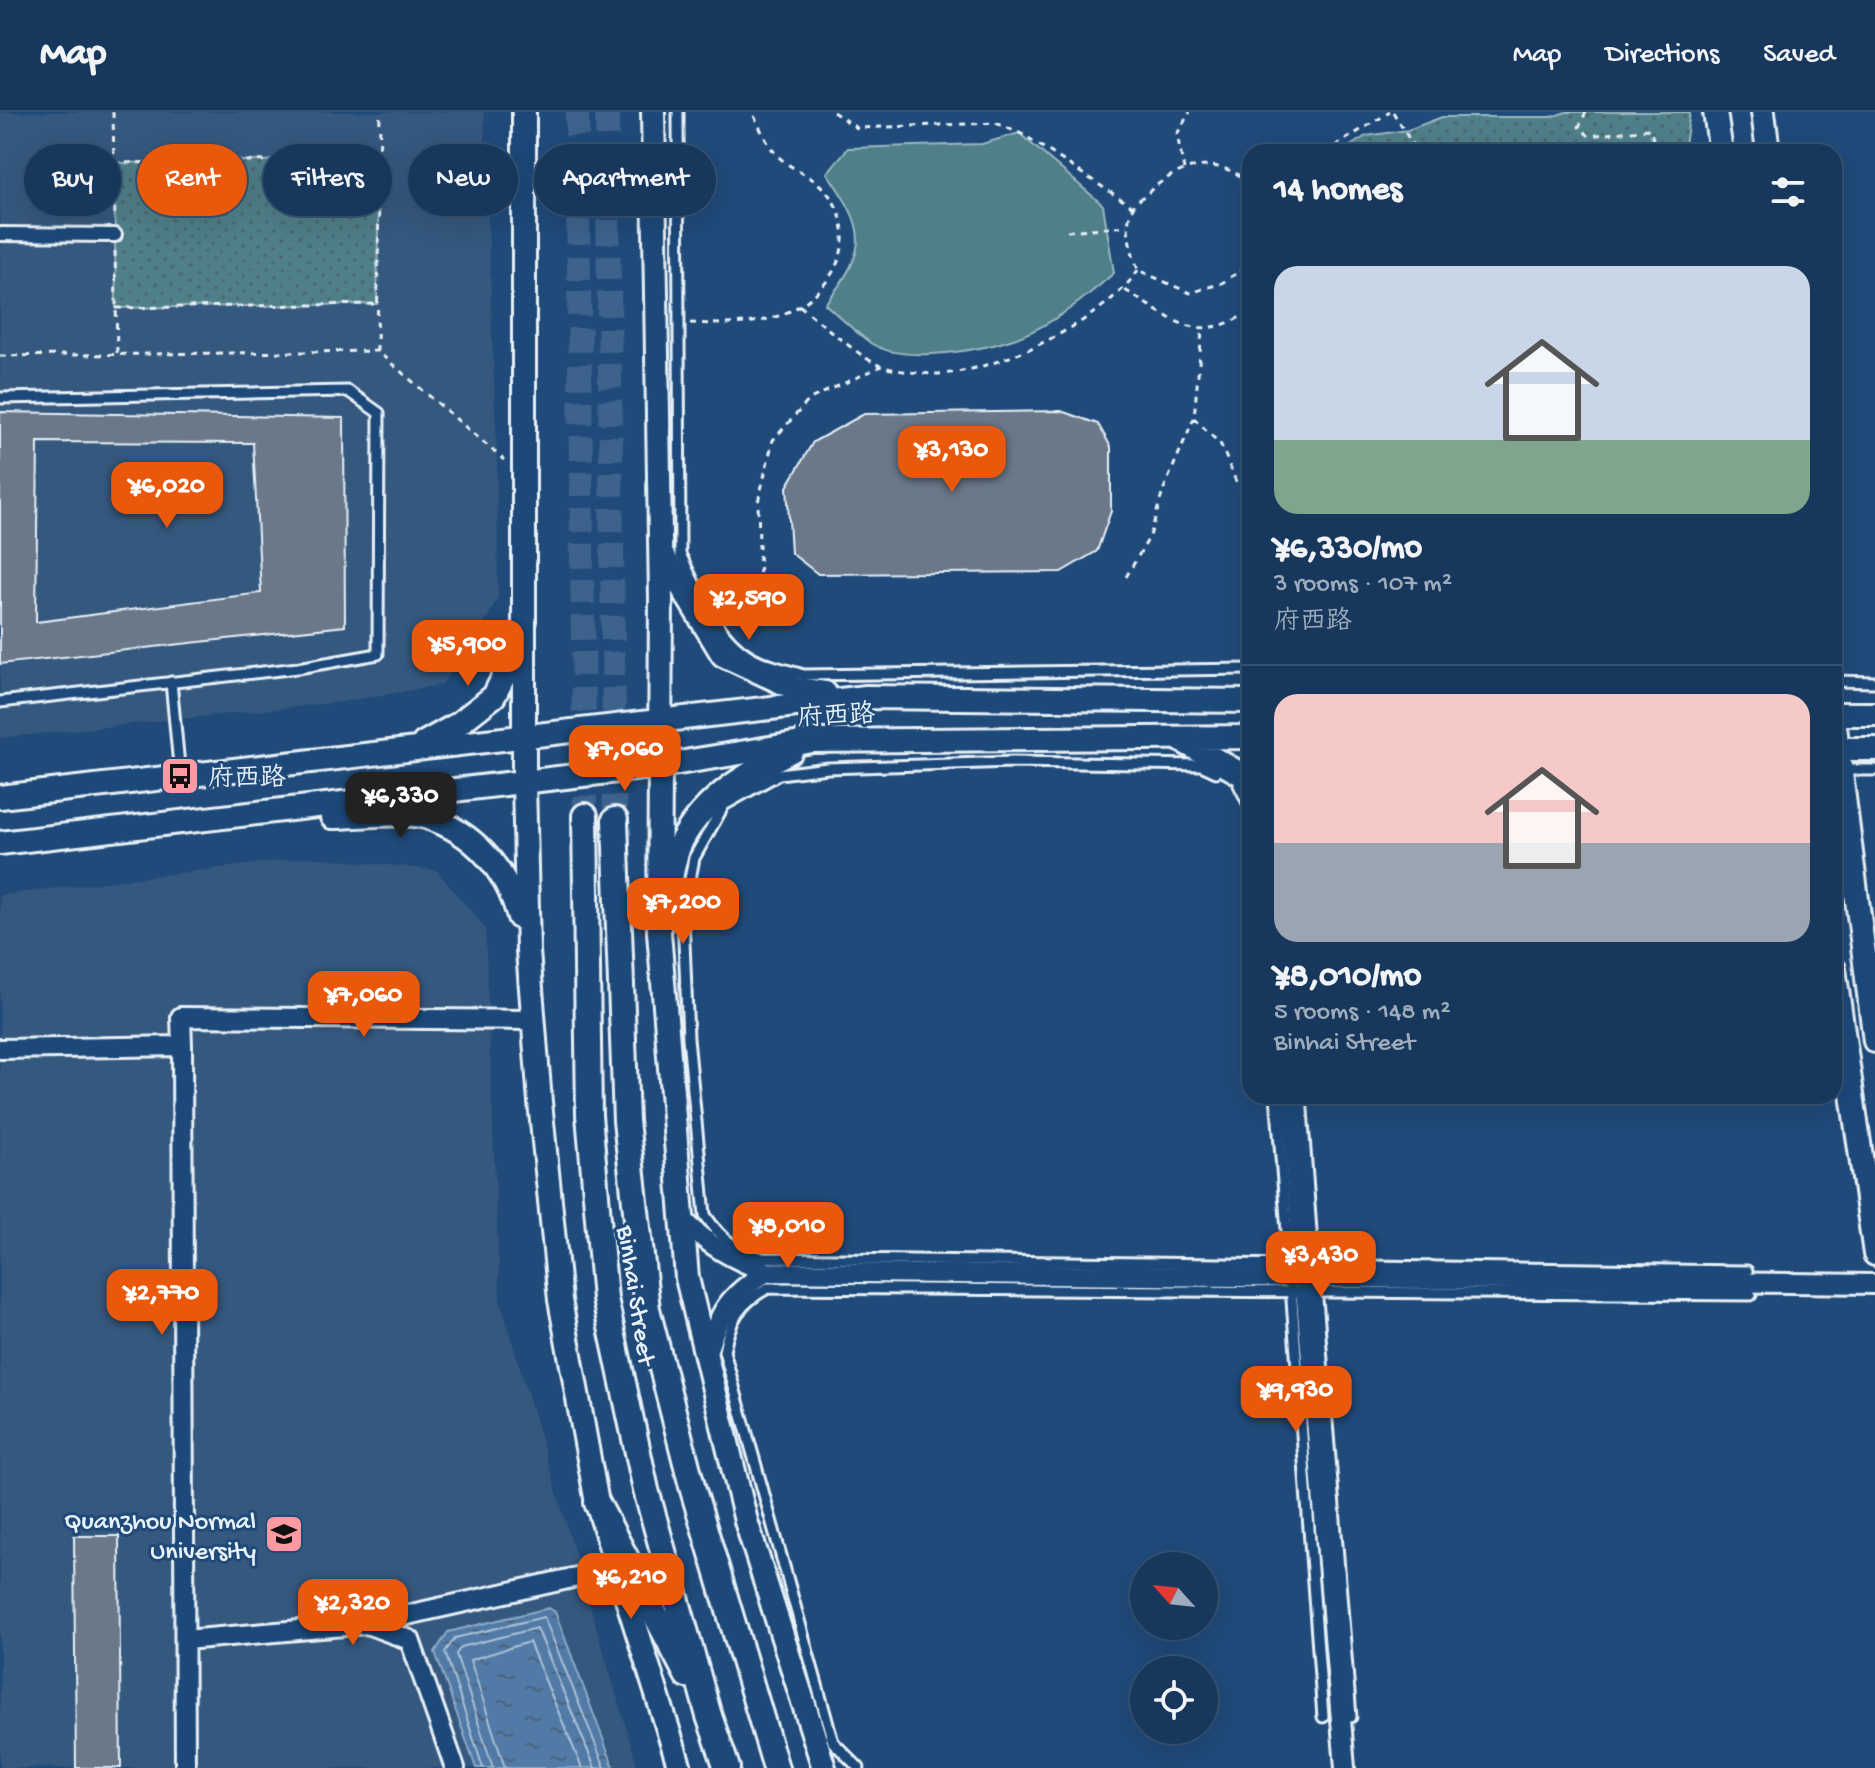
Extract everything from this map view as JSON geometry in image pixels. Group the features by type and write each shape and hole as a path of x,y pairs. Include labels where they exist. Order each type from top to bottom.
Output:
{"main road":[{"name":"Binhai Street","path":"585,816 589,1115 605,1299 646,1490 709,1716 727,1768"},
{"name":"Binhai Street","path":"615,820 626,1121 647,1309 693,1490 776,1768"},
{"path":"597,1503 709,1716"}],"street":[{"path":"524,112 524,782 528,951 560,1300 597,1503 680,1768"},
{"path":"653,112 660,551 659,932 687,1278 746,1521 824,1768"},
{"path":"1715,112 1720,144"},
{"path":"1763,112 1767,144"},
{"path":"0,234 115,235"},
{"path":"660,551 723,655 796,689 866,697"},
{"path":"415,748 458,724 494,696 526,633"},
{"name":"府西路","path":"0,797 866,697 1242,701"},
{"path":"1842,716 1875,714"},
{"path":"1172,735 1242,774"},
{"name":"府西路","path":"0,843 660,766 813,741 1172,735 1242,737"},
{"path":"659,932 682,841 714,797 750,772 813,741"},
{"path":"1842,757 1875,749"},
{"path":"1842,802 1875,1041"},
{"path":"227,817 425,817 479,845 511,888 528,951"},
{"path":"185,1768 181,1017 534,1020"},
{"path":"1842,1025 1875,1254"},
{"path":"0,1049 182,1046"},
{"path":"1290,1104 1345,1768"},
{"path":"682,1218 705,1243 735,1260 767,1272 1875,1284"},
{"path":"706,1355 718,1316 737,1290 767,1272"},
{"path":"185,1640 367,1624 617,1568"},
{"path":"367,1624 410,1640 455,1768"}],"lane":[{"path":"678,112 680,554 704,605 731,645 769,665 804,675 1242,669"},
{"path":"0,398 348,391 379,413 378,654 298,668 0,702"},
{"path":"1842,681 1875,682"},
{"path":"171,682 180,776"},
{"path":"1842,761 1875,770"},
{"path":"1242,792 1237,782 1201,765 1013,762 828,768 779,774 724,805 694,858 683,917 688,1038 705,1215 717,1233 738,1251 763,1258 1751,1295"},
{"path":"1277,1104 1303,1278 1351,1717"},
{"path":"1301,1104 1303,1278 1323,1717"},
{"path":"859,1768 833,1742 724,1351 729,1323 746,1299 768,1288 1747,1271"}],"path":[{"path":"379,144 380,112"},
{"path":"679,323 748,323 777,316 800,306 827,281 841,260 845,237 842,217 828,193 807,173 776,155 752,112"},
{"path":"833,112 857,128 996,123 1024,135 1133,207"},
{"path":"1184,170 1177,134 1190,112"},
{"path":"1338,144 1392,112 1412,144"},
{"path":"1586,112 1579,127 1589,136 1649,129 1653,138 1650,144"},
{"path":"121,163 263,161"},
{"path":"800,306 880,367 937,374 983,366 1076,326 1125,290 1138,270 1128,226 1133,207 1172,173 1202,164 1238,172 1242,176"},
{"path":"377,351 378,216"},
{"path":"1067,231 1128,226"},
{"path":"1138,270 1190,293 1222,283 1242,269"},
{"path":"1125,290 1172,320 1202,331 1227,327 1242,317"},
{"path":"116,308 377,304"},
{"path":"1126,577 1150,536 1163,491 1194,418 1202,331"},
{"path":"0,356 377,351 510,465"},
{"path":"760,585 758,502 773,440 810,399 880,367"},
{"path":"1194,418 1221,445 1237,484 1242,487"}],"shaded area":[{"path":"0,112 484,112 485,144 408,144 408,216 488,216 497,462 498,597 473,646 441,685 342,702 0,738"},
{"name":"Quanzhou Normal University","path":"310,857 436,870 485,928 500,1300 638,1768 0,1768 0,895"}],"green space":[{"path":"1566,112 1690,112 1685,144 1354,144 1366,136 1408,130 1442,117 1551,117"},
{"path":"1019,133 1103,205 1114,273 1071,308 1031,332 987,347 961,351 917,354 886,350 866,340 825,304 840,285 856,253 856,225 827,173 848,148 982,144"},
{"path":"247,161 263,161 263,216 378,216 377,304 116,308 115,216 121,216 121,163 137,163 137,216 247,216"}],"water":[{"path":"549,1608 555,1612 614,1768 476,1768 435,1652 448,1632"}],"building":[{"path":"1061,411 1098,424 1111,447 1111,511 1097,551 1061,572 818,574 791,553 787,487 813,442 864,414"},
{"path":"0,412 344,418 345,626 0,664","holes":["38,442 253,443 261,593 36,622"]},
{"path":"74,1536 119,1536 121,1768 76,1768"}],"tunnel":[{"path":"577,112 585,816"},
{"path":"607,112 615,820"}],"place":[{"name":"府西路","path":"180,776"},
{"name":"Quanzhou Normal University","path":"284,1534"}]}
